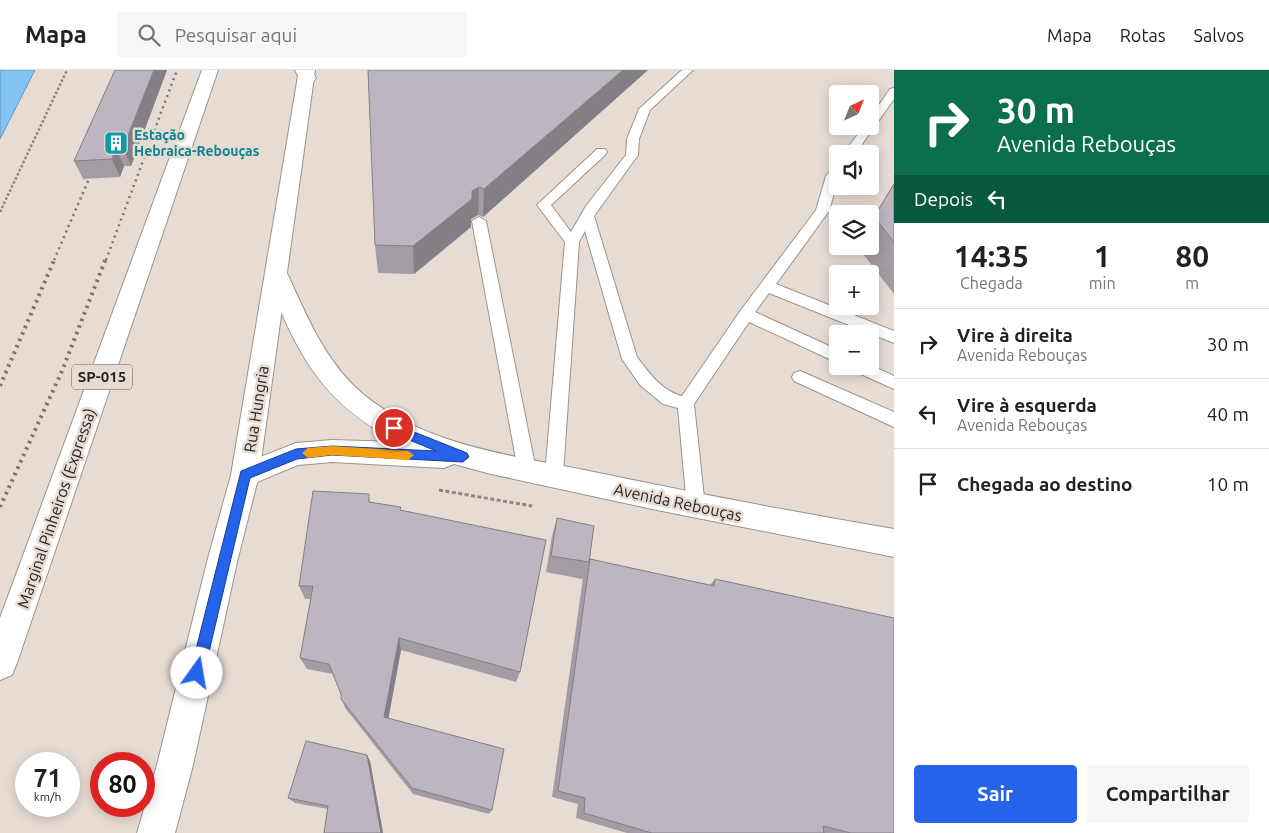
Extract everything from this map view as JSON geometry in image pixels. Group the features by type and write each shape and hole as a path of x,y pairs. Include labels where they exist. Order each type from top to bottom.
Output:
{"main road":[{"name":"Marginal Pinheiros (Expressa)","path":"0,663 210,70"},
{"name":"Rua Hungria","path":"156,833 175,765 222,562 245,475 277,276 306,73"},
{"name":"Avenida Rebouças","path":"277,276 310,348 329,375 354,402 382,423 463,457"},
{"name":"Avenida Rebouças","path":"245,475 296,454 332,451 463,457 696,507 894,544"}],"lane":[{"path":"554,475 572,242 587,216 632,155 633,139 645,109 685,71"},
{"path":"879,113 894,91"},
{"path":"572,242 544,205 600,152"},
{"path":"696,507 686,403 746,314 822,211 829,186"},
{"path":"587,216 630,359 646,381 669,399 686,403"},
{"path":"478,221 527,470"},
{"path":"766,286 894,337"},
{"path":"746,314 829,353"},
{"path":"877,375 894,383"},
{"path":"800,377 894,420"}],"path":[{"path":"0,212 67,70"}],"water":[{"path":"0,70 35,70 0,139"}],"building":[{"name":"Estação Hebraica-Rebouças","path":"115,70 154,70 123,148 116,148 112,159 74,161"},
{"path":"368,70 623,70 484,189 479,187 472,191 472,199 413,246 375,245"},
{"path":"894,184 894,242 879,223 879,209"},
{"path":"313,491 369,494 369,502 401,507 400,510 546,540 520,672 399,638 384,717 504,749 492,810 412,788 341,699 341,694 329,664 300,658 313,586 299,586"},
{"path":"557,518 594,526 589,562 551,556"},
{"path":"590,559 714,586 715,579 894,618 894,833 851,833 823,826 824,833 652,833 584,813 585,798 558,791"},
{"path":"306,741 367,755 381,833 324,833 328,806 288,798"}],"railway":[{"path":"106,260 177,70"},
{"path":"54,260 95,165"},
{"path":"0,386 55,258"},
{"path":"0,507 62,371 106,258"}],"slow traffic":[{"path":"308,453 332,451 408,455"}],"place":[{"name":"Estação Hebraica-Rebouças","path":"116,143"}],"route":[{"path":"197,673 222,562 245,475 272,462 296,454 332,451 463,457 394,428"}]}
